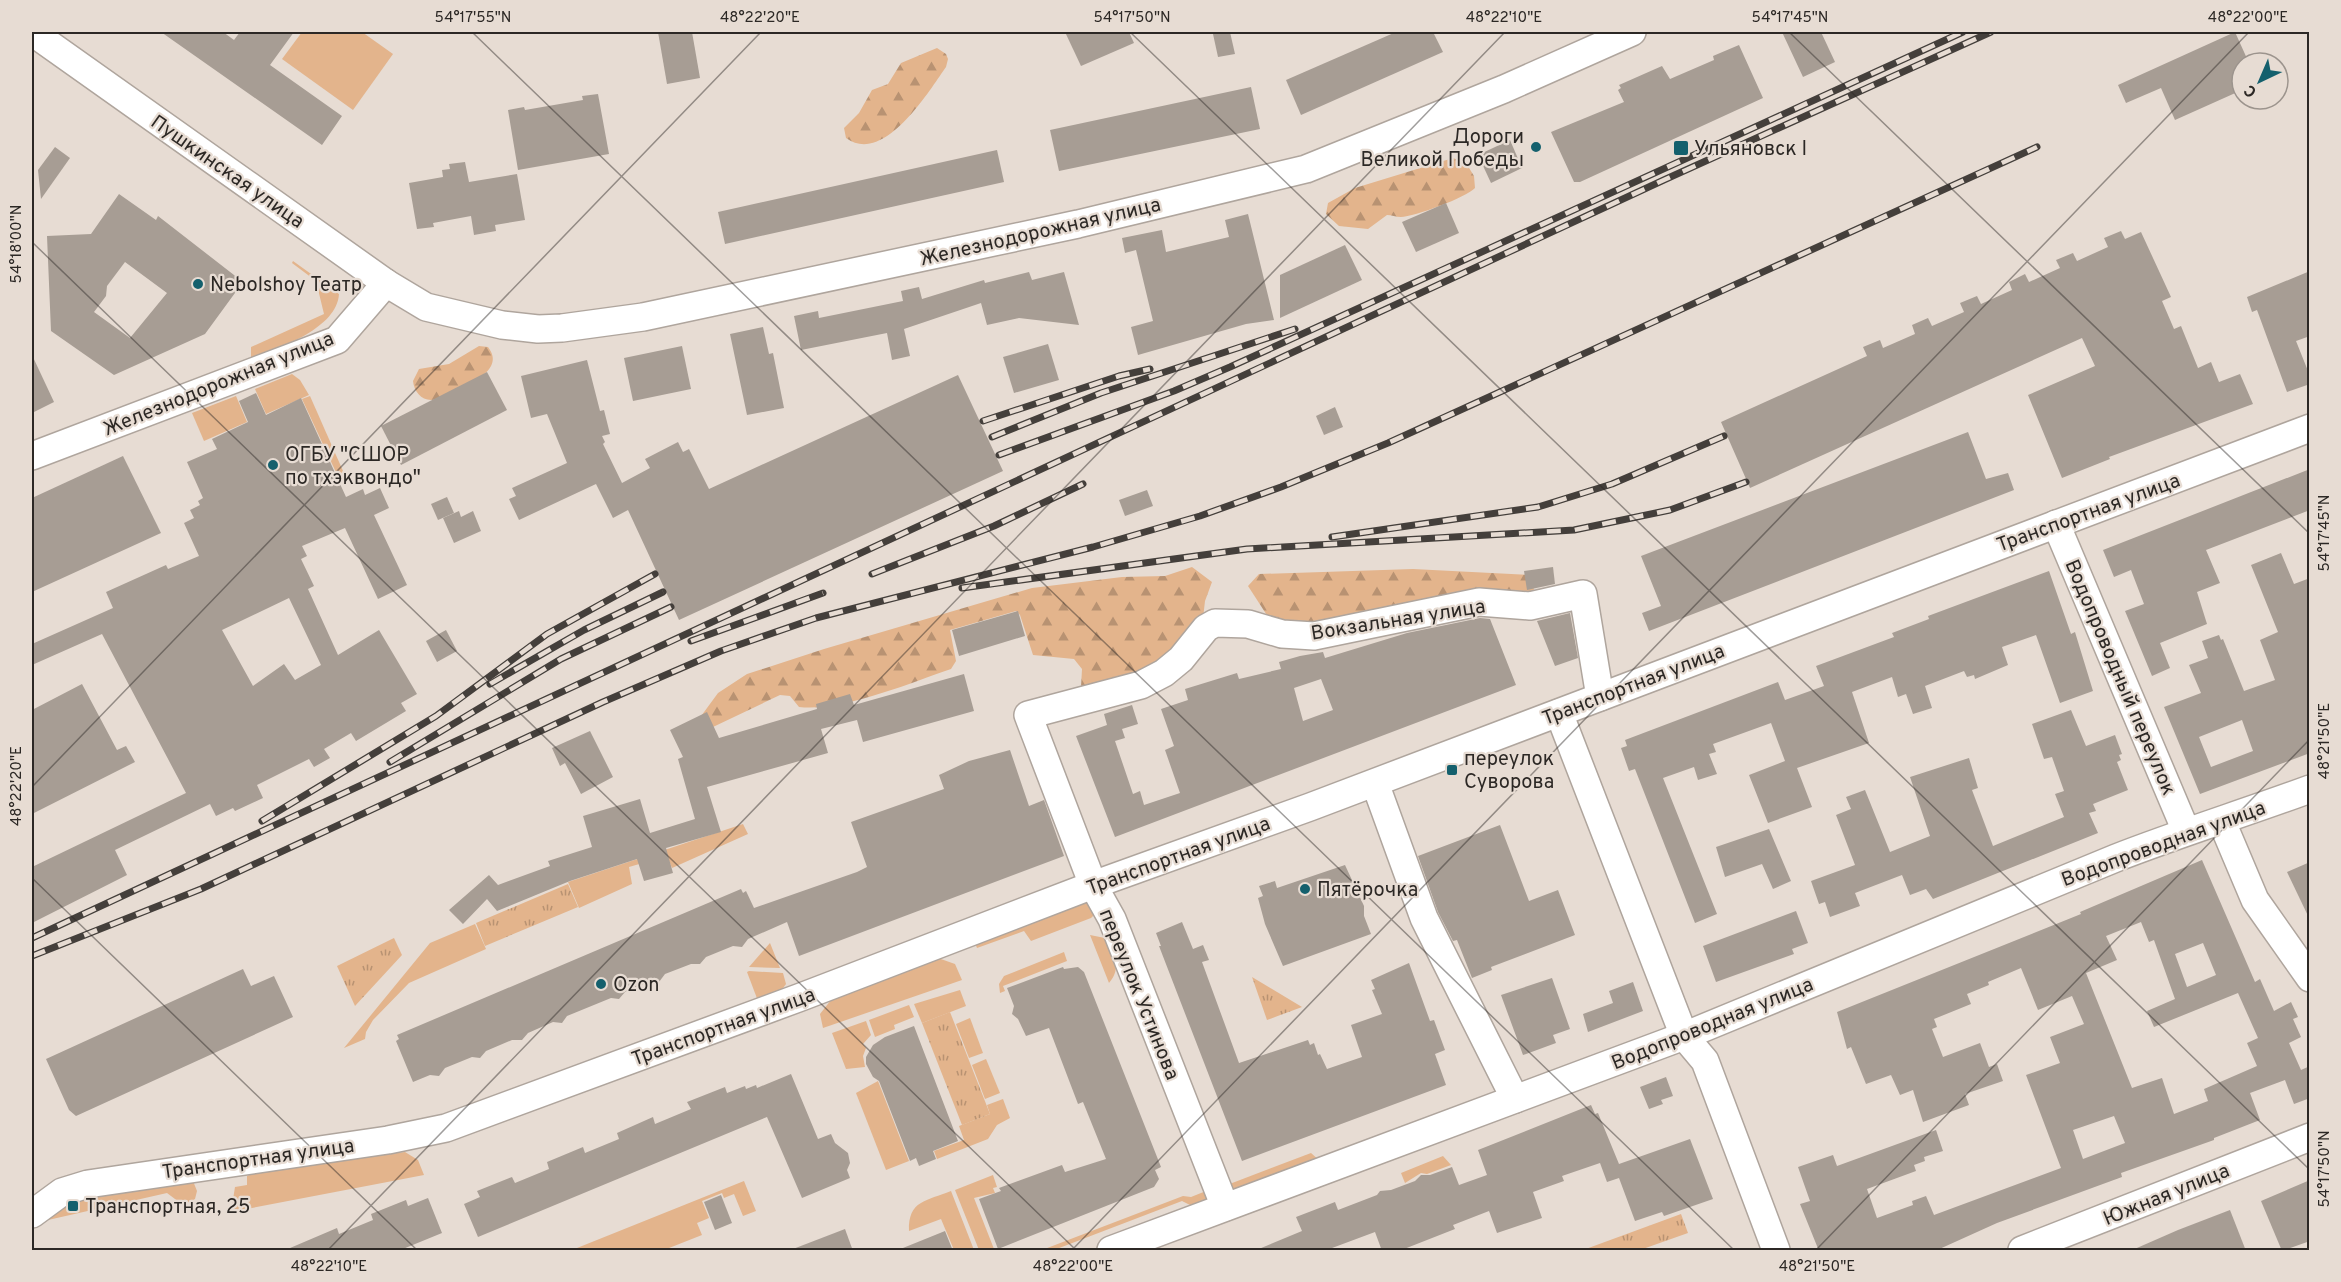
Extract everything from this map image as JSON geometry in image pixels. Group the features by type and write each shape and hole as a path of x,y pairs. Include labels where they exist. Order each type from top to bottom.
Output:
{"street":[{"name":"Пушкинская улица","path":"32,32 386,283 426,307"},
{"name":"Железнодорожная улица","path":"426,307 502,325 538,329 561,328 643,317 1078,224 1306,169 1504,89 1632,32"},
{"name":"Железнодорожная улица","path":"32,456 337,340 386,283"},
{"name":"Транспортная улица","path":"32,1214 62,1192 88,1184 388,1140 446,1128 801,997 1093,885 1375,783 2310,428"},
{"name":"Водопроводный переулок","path":"2056,524 2186,831"},
{"name":"Вокзальная улица","path":"1028,715 1142,684 1164,673 1181,659 1206,628 1215,623 1248,624 1282,634 1314,636 1479,602 1530,606 1583,594 1600,697"},
{"path":"1559,713 1684,1036 1706,1061 1776,1251"},
{"name":"переулок Устинова","path":"1028,715 1093,885 1112,919 1225,1207"},
{"path":"1375,783 1424,918 1515,1099"},
{"name":"Водопроводная улица","path":"1111,1251 1684,1036 2186,831 2222,822 2310,789"},
{"path":"2222,822 2255,900 2310,978"},
{"name":"Южная улица","path":"2022,1251 2310,1137"}],"green space":[{"path":"302,32 362,32 393,54 353,110 282,59"},
{"path":"937,48 946,54 948,59 946,67 904,122 890,134 875,142 861,144 846,138 844,128 859,113 872,90 888,84 901,63"},
{"path":"1453,158 1466,163 1474,176 1475,188 1451,201 1408,216 1387,215 1368,229 1339,226 1326,214 1328,203 1355,188"},
{"path":"293,261 339,294 336,306 328,317 304,336 251,360 251,347 324,314 316,281 292,263"},
{"path":"479,346 488,347 492,355 492,363 483,375 437,399 427,400 419,394 413,381 419,369 449,364"},
{"path":"292,374 300,380 309,395 266,414 255,389"},
{"path":"236,396 247,422 204,441 192,413"},
{"path":"310,396 343,471 340,481 302,399"},
{"path":"1192,567 1212,582 1205,601 1201,636 1164,662 1085,691 1081,687 1082,669 1074,659 1033,655 1020,615 1016,611 950,630 956,661 951,669 916,682 855,701 816,707 799,707 790,696 780,695 713,727 696,723 718,693 747,674 824,649 1032,588 1122,577 1165,576"},
{"path":"1413,569 1533,575 1534,593 1313,631 1272,623 1248,586 1259,574"},
{"path":"743,824 748,834 672,868 667,856 629,867 632,884 579,908 568,882"},
{"path":"568,884 578,907 485,946 476,923"},
{"path":"1088,901 1096,913 1091,918 1031,941 1024,931 977,948 975,943"},
{"path":"475,924 486,949 409,983 373,1020 365,1039 344,1048 430,943"},
{"path":"1090,935 1105,938 1113,955 1116,966 1109,983"},
{"path":"394,938 402,955 355,1006 337,966"},
{"path":"770,943 780,968 749,967"},
{"path":"1064,952 1067,961 1003,986 1005,991 1000,993 999,984 1004,976"},
{"path":"938,958 955,964 962,980 823,1028 820,1014 831,1000"},
{"path":"747,972 783,973 786,984 781,991 758,1001"},
{"path":"1252,977 1302,1007 1267,1020"},
{"path":"960,990 966,1006 922,1023 914,1004"},
{"path":"909,1005 914,1017 894,1025 895,1029 875,1037 869,1020"},
{"path":"950,1012 990,1114 962,1125 922,1023"},
{"path":"970,1018 983,1053 969,1058 956,1024"},
{"path":"866,1021 871,1035 863,1044 866,1048 863,1056 865,1067 846,1069 832,1033"},
{"path":"986,1059 1000,1093 985,1099 972,1065"},
{"path":"878,1081 909,1161 886,1170 856,1093"},
{"path":"1003,1099 1010,1118 997,1125 988,1139 937,1159 934,1151 964,1140 959,1126 990,1114 987,1105"},
{"path":"405,1152 418,1160 424,1175 231,1212 235,1187 247,1185 247,1176 261,1169"},
{"path":"1311,1153 1321,1162 1236,1191 1227,1185"},
{"path":"1443,1156 1451,1165 1427,1174 1421,1173 1405,1183 1401,1173"},
{"path":"993,1175 997,1187 993,1188 995,1193 974,1198 994,1249 979,1250 955,1190"},
{"path":"193,1181 197,1191 195,1199 183,1205 167,1193 48,1220 74,1197"},
{"path":"744,1181 756,1211 743,1216 734,1194 724,1198 722,1193 702,1201 709,1218 697,1223 702,1235 664,1250 572,1250"},
{"path":"951,1191 974,1250 954,1250 941,1219 909,1231 912,1213 916,1207"},
{"path":"1206,1191 1206,1202 1194,1207 1182,1201 1054,1250 1042,1250 1183,1196 1191,1197"},
{"path":"1681,1214 1688,1233 1640,1250 1583,1250"}],"building":[{"path":"161,32 223,32 234,40 240,32 294,32 270,65 342,116 322,145"},
{"path":"658,32 692,32 700,78 667,84"},
{"path":"1065,32 1129,32 1134,43 1081,66"},
{"path":"1230,32 1235,54 1218,57 1213,34"},
{"path":"1396,32 1433,32 1443,52 1301,115 1286,80"},
{"path":"1782,32 1821,32 1835,62 1803,77"},
{"path":"2235,32 2244,51 2230,51 2230,95 2175,120 2161,88 2126,103 2118,85"},
{"name":"Ульяновск I","path":"1739,45 1763,98 1580,182 1574,182 1551,132 1624,102 1618,90 1621,88 1619,85 1662,66 1670,79 1714,60 1713,56"},
{"path":"1251,87 1260,129 1059,171 1050,130"},
{"path":"598,94 609,154 518,170 508,110 524,107 525,110 583,100 582,96"},
{"path":"1510,140 1522,168 1491,183 1478,155"},
{"path":"55,147 70,158 41,199 38,170"},
{"path":"997,150 1004,182 725,244 718,212"},
{"path":"465,162 469,182 517,174 525,220 495,225 496,231 474,235 471,216 433,223 434,227 417,229 409,183 443,177 442,170 450,169 449,164"},
{"name":"Nebolshoy Театр","path":"119,194 156,220 158,216 243,282 205,334 114,375 51,331 47,236 91,234","holes":["125,262 167,293 130,338 94,312 106,296 107,286"]},
{"path":"1446,203 1459,233 1416,252 1402,222"},
{"path":"1248,214 1274,320 1246,324 1138,355 1131,327 1153,321 1136,250 1125,253 1122,238 1162,230 1166,252 1229,237 1225,220"},
{"path":"2121,231 2125,239 2141,232 2171,297 2162,301 2174,329 2181,326 2198,368 2211,362 2219,382 2240,374 2253,404 2109,457 2110,459 2062,478 2028,395 2095,366 2082,338 1750,488 1721,422 1867,356 1863,347 1880,340 1883,348 1915,334 1912,325 1928,318 1932,326 1964,312 1960,303 1977,296 1981,304 2012,290 2009,282 2025,274 2029,282 2060,268 2056,260 2073,253 2077,261 2108,247 2104,238"},
{"path":"1345,245 1362,280 1280,318 1280,275"},
{"path":"2310,271 2310,336 2296,341 2310,376 2310,384 2287,392 2257,310 2252,312 2247,297"},
{"path":"1029,272 1032,280 1064,272 1079,325 1019,318 987,325 981,303 904,329 910,356 892,360 887,333 801,350 794,316 818,311 819,318 903,301 901,291 919,287 922,299 984,280 985,283"},
{"path":"763,327 769,354 773,353 784,408 747,415 730,334"},
{"path":"1048,344 1059,380 1014,393 1003,357"},
{"path":"682,346 691,389 633,401 624,358"},
{"path":"32,355 54,402 32,413"},
{"path":"587,360 600,411 604,410 610,434 602,436 605,442 603,444 622,483 650,468 645,459 678,442 683,452 689,449 709,489 958,375 1003,471 679,620 628,510 613,518 596,484 519,520 509,499 516,496 512,488 567,463 547,414 531,418 521,376"},
{"path":"487,372 507,410 401,465 381,426"},
{"path":"256,393 266,415 301,398 346,497 363,489 365,495 380,488 389,508 374,515 407,585 378,599 345,528 302,546 307,556 301,559 314,586 308,589 338,655 379,630 417,694 401,703 406,711 356,741 351,733 324,749 330,758 314,767 309,759 257,785 263,798 235,811 233,808 216,816 210,804 115,850 127,875 32,923 32,867 186,793 102,634 32,665 32,644 113,608 106,592 166,565 168,569 199,556 184,523 194,518 190,510 200,505 198,501 203,498 187,462 217,449 212,439 248,422 239,401","holes":["289,598 321,665 295,680 284,664 253,686 222,630"]},
{"path":"1335,407 1343,427 1324,435 1316,416"},
{"path":"1968,432 1986,479 2008,473 2014,490 1649,631 1642,613 1661,606 1641,556"},
{"path":"123,456 161,533 32,592 32,498"},
{"path":"2310,469 2310,510 2206,550 2220,583 2197,592 2207,624 2160,643 2170,668 2152,676 2125,611 2144,604 2131,570 2114,577 2103,550"},
{"path":"1147,490 1153,506 1125,516 1119,500"},
{"path":"447,497 454,513 438,520 431,504"},
{"path":"459,511 461,517 473,511 481,531 454,543 443,518"},
{"path":"2281,553 2294,584 2310,578 2310,753 2200,794 2164,707 2201,693 2189,665 2208,658 2202,641 2219,635 2221,640 2223,639 2244,691 2275,680 2260,640 2278,632 2251,565","holes":["2242,720 2253,751 2211,767 2199,737"]},
{"path":"1553,567 1555,584 1527,590 1524,571"},
{"path":"2049,571 2071,634 2075,632 2093,691 2060,703 2036,635 2002,647 2008,665 1975,679 1974,675 1967,677 1964,671 1925,686 1932,708 1913,714 1906,694 1898,697 1892,677 1852,692 1869,743 1797,768 1812,807 1768,823 1749,775 1785,761 1771,723 1713,744 1716,752 1709,754 1717,774 1698,780 1694,767 1663,778 1717,914 1695,923 1635,769 1629,771 1621,748 1627,746 1625,740 1778,682 1785,700 1824,686 1816,666 1894,637 1892,633 1929,619 1928,616"},
{"path":"1018,611 1025,636 959,656 952,630"},
{"path":"1570,613 1578,658 1555,666 1537,621"},
{"path":"1480,618 1490,619 1516,685 1115,837 1076,736 1107,725 1104,714 1132,705 1138,724 1122,729 1125,738 1115,741 1133,794 1140,791 1144,805 1180,793 1165,750 1174,746 1161,709 1188,700 1185,689 1237,673 1239,679 1281,669 1279,662 1300,656 1323,652 1325,658 1407,633","holes":["1321,679 1333,710 1303,721 1294,688"]},
{"path":"446,630 457,651 437,662 426,641"},
{"path":"964,674 974,711 863,742 857,720 821,729 828,753 707,787 721,832 666,848 673,873 644,881 637,859 570,881 497,911 487,899 463,924 449,910 489,875 498,885 550,866 548,861 592,847 583,816 640,799 650,833 695,819 678,759 683,757 670,730 707,712 719,738 817,709 816,704 850,694 854,705"},
{"path":"82,684 117,750 126,746 135,762 32,814 32,710"},
{"path":"2071,710 2086,746 2115,735 2122,754 2119,755 2121,760 2117,762 2128,790 2093,804 2096,811 2089,813 2098,833 1933,899 1926,889 1910,895 1902,875 1855,893 1860,906 1830,917 1825,902 1819,904 1811,881 1855,865 1836,815 1851,809 1846,797 1865,790 1890,852 1930,836 1910,777 1969,758 1978,788 1972,790 1993,846 2064,817 2055,794 2064,791 2052,757 2044,759 2032,724"},
{"path":"590,731 613,777 581,794 565,763 560,766 552,748"},
{"path":"1010,750 1029,806 1044,800 1064,856 799,956 787,922 748,939 742,947 733,946 706,957 700,964 691,964 665,974 659,982 650,981 625,992 619,999 611,998 567,1016 562,1023 553,1022 528,1033 522,1040 512,1040 486,1051 480,1058 472,1057 445,1068 439,1076 430,1075 413,1082 396,1041 399,1039 397,1035 741,889 743,893 746,891 754,908 857,872 867,867 851,822 944,789 939,775 969,761"},
{"path":"1500,825 1529,901 1558,890 1575,935 1491,967 1492,970 1472,978 1457,940 1453,941 1438,912 1418,856"},
{"path":"1769,829 1791,881 1773,889 1762,864 1725,877 1716,847"},
{"path":"2202,860 2255,982 2260,979 2274,1011 2291,1002 2298,1017 2293,1019 2301,1037 2289,1043 2301,1070 2310,1066 2310,1098 2294,1104 2285,1080 2250,1093 2260,1120 2214,1138 2214,1140 2121,1173 2122,1177 1997,1223 1935,1251 1819,1251 1800,1204 1810,1201 1798,1167 1833,1155 1837,1166 1936,1130 1943,1151 1924,1157 1925,1161 1914,1165 1916,1171 1867,1189 1877,1218 1913,1205 1912,1201 1926,1196 1934,1215 2061,1168 2026,1075 2060,1063 2050,1037 2084,1024 2072,996 2038,1010 2021,968 1967,994 1971,1004 1934,1019 1937,1027 1932,1029 1943,1057 1980,1043 1989,1067 1997,1064 2003,1081 1965,1094 1969,1105 1923,1122 1913,1090 1900,1095 1891,1075 1866,1084 1851,1047 1847,1049 1837,1012 2081,914 2080,912","holes":["2141,922 2149,942 2154,940 2175,999 2147,1011 2154,1027 2238,993 2258,1038 2247,1043 2257,1066 2204,1089 2208,1101 2174,1114 2162,1078 2132,1088 2086,973 2117,960 2106,936","2203,943 2216,975 2187,987 2175,954","2114,1116 2125,1143 2083,1159 2073,1130"]},
{"path":"2310,862 2310,920 2287,872"},
{"path":"1345,865 1364,906 1364,916 1371,934 1283,966 1265,924 1258,898 1263,896 1259,886 1275,881 1277,888"},
{"path":"1796,911 1808,943 1792,949 1794,954 1716,982 1703,946"},
{"path":"1182,922 1193,949 1203,945 1209,960 1202,962 1239,1063 1308,1040 1310,1045 1314,1043 1327,1069 1362,1057 1351,1025 1382,1014 1372,990 1375,989 1371,980 1409,963 1430,1021 1434,1020 1445,1050 1435,1054 1446,1085 1242,1161 1159,946 1161,946 1156,933"},
{"path":"1063,967 1064,969 1078,967 1084,972 1161,1167 1155,1170 1159,1179 1154,1187 998,1249 979,1199 1001,1191 999,1188 1062,1165 1065,1172 1106,1159 1083,1102 1078,1104 1049,1028 1026,1036 1018,1019 1012,1014 1014,1006 1007,988"},
{"path":"243,969 251,986 274,976 293,1017 76,1116 69,1110 46,1059"},
{"path":"1552,978 1570,1029 1553,1035 1556,1043 1523,1055 1501,995"},
{"path":"1633,982 1643,1011 1588,1032 1583,1014 1613,1003 1609,991"},
{"path":"914,1026 958,1141 933,1151 936,1159 919,1166 916,1158 910,1161 879,1081 873,1077 866,1064 866,1057 873,1045 885,1037"},
{"path":"791,1074 818,1139 831,1134 835,1143 848,1153 850,1163 847,1170 850,1178 802,1198 767,1117 478,1237 464,1204 480,1197 477,1191 512,1177 515,1183 549,1169 547,1162 583,1147 585,1153 619,1139 617,1133 653,1117 655,1124 691,1109 687,1102 725,1087 727,1093 745,1086 746,1089 756,1085 757,1088"},
{"path":"1666,1077 1673,1096 1661,1100 1663,1104 1649,1109 1640,1087"},
{"path":"1591,1105 1595,1114 1598,1113 1619,1164 1690,1139 1713,1199 1664,1216 1662,1212 1635,1221 1619,1178 1607,1182 1600,1163 1562,1176 1564,1181 1533,1192 1542,1218 1497,1233 1489,1211 1453,1225 1455,1229 1399,1251 1382,1251 1375,1232 1324,1251 1254,1251 1302,1231 1296,1217 1335,1202 1338,1210 1377,1195 1380,1191 1391,1190 1415,1181 1421,1175 1430,1175 1452,1167 1459,1185 1487,1175 1478,1150"},
{"path":"2310,1180 2310,1241 2282,1251 2261,1201"},
{"path":"721,1195 732,1223 715,1230 704,1202"},
{"path":"428,1198 442,1233 398,1251 283,1251 337,1228 339,1234 373,1220 371,1214 406,1200 408,1206"},
{"path":"2230,1210 2246,1251 2130,1251 2178,1230"},
{"path":"845,1229 853,1251 793,1251 793,1249"},
{"path":"945,1231 953,1251 898,1251 898,1250"}],"railway":[{"path":"999,455 1174,391 1230,367 1963,32"},
{"path":"32,938 1666,179 1991,32"},
{"path":"32,956 201,889 603,702 721,651 816,618 1093,547 1200,516 1281,487 1388,443 2037,147"},
{"path":"992,437 1101,393 1295,329"},
{"path":"983,421 1119,376 1150,369"},
{"path":"1332,537 1538,507 1612,484 1724,436"},
{"path":"962,588 1247,549 1574,530 1670,510 1746,482"},
{"path":"872,574 994,526 1083,484"},
{"path":"262,821 436,716 547,634 655,574"},
{"path":"490,684 584,630 663,592"},
{"path":"691,641 823,593"},
{"path":"390,762 561,659 671,607"}],"place":[{"name":"Дороги Великой Победы","path":"1536,147"},
{"name":"Ульяновск I","path":"1681,148"},
{"name":"Nebolshoy Театр","path":"198,284"},
{"name":"ОГБУ \"СШОР по тхэквондо\"","path":"273,465"},
{"name":"переулок Суворова","path":"1452,770"},
{"name":"Пятёрочка","path":"1305,889"},
{"name":"Ozon","path":"601,984"},
{"name":"Транспортная, 25","path":"73,1206"}]}
